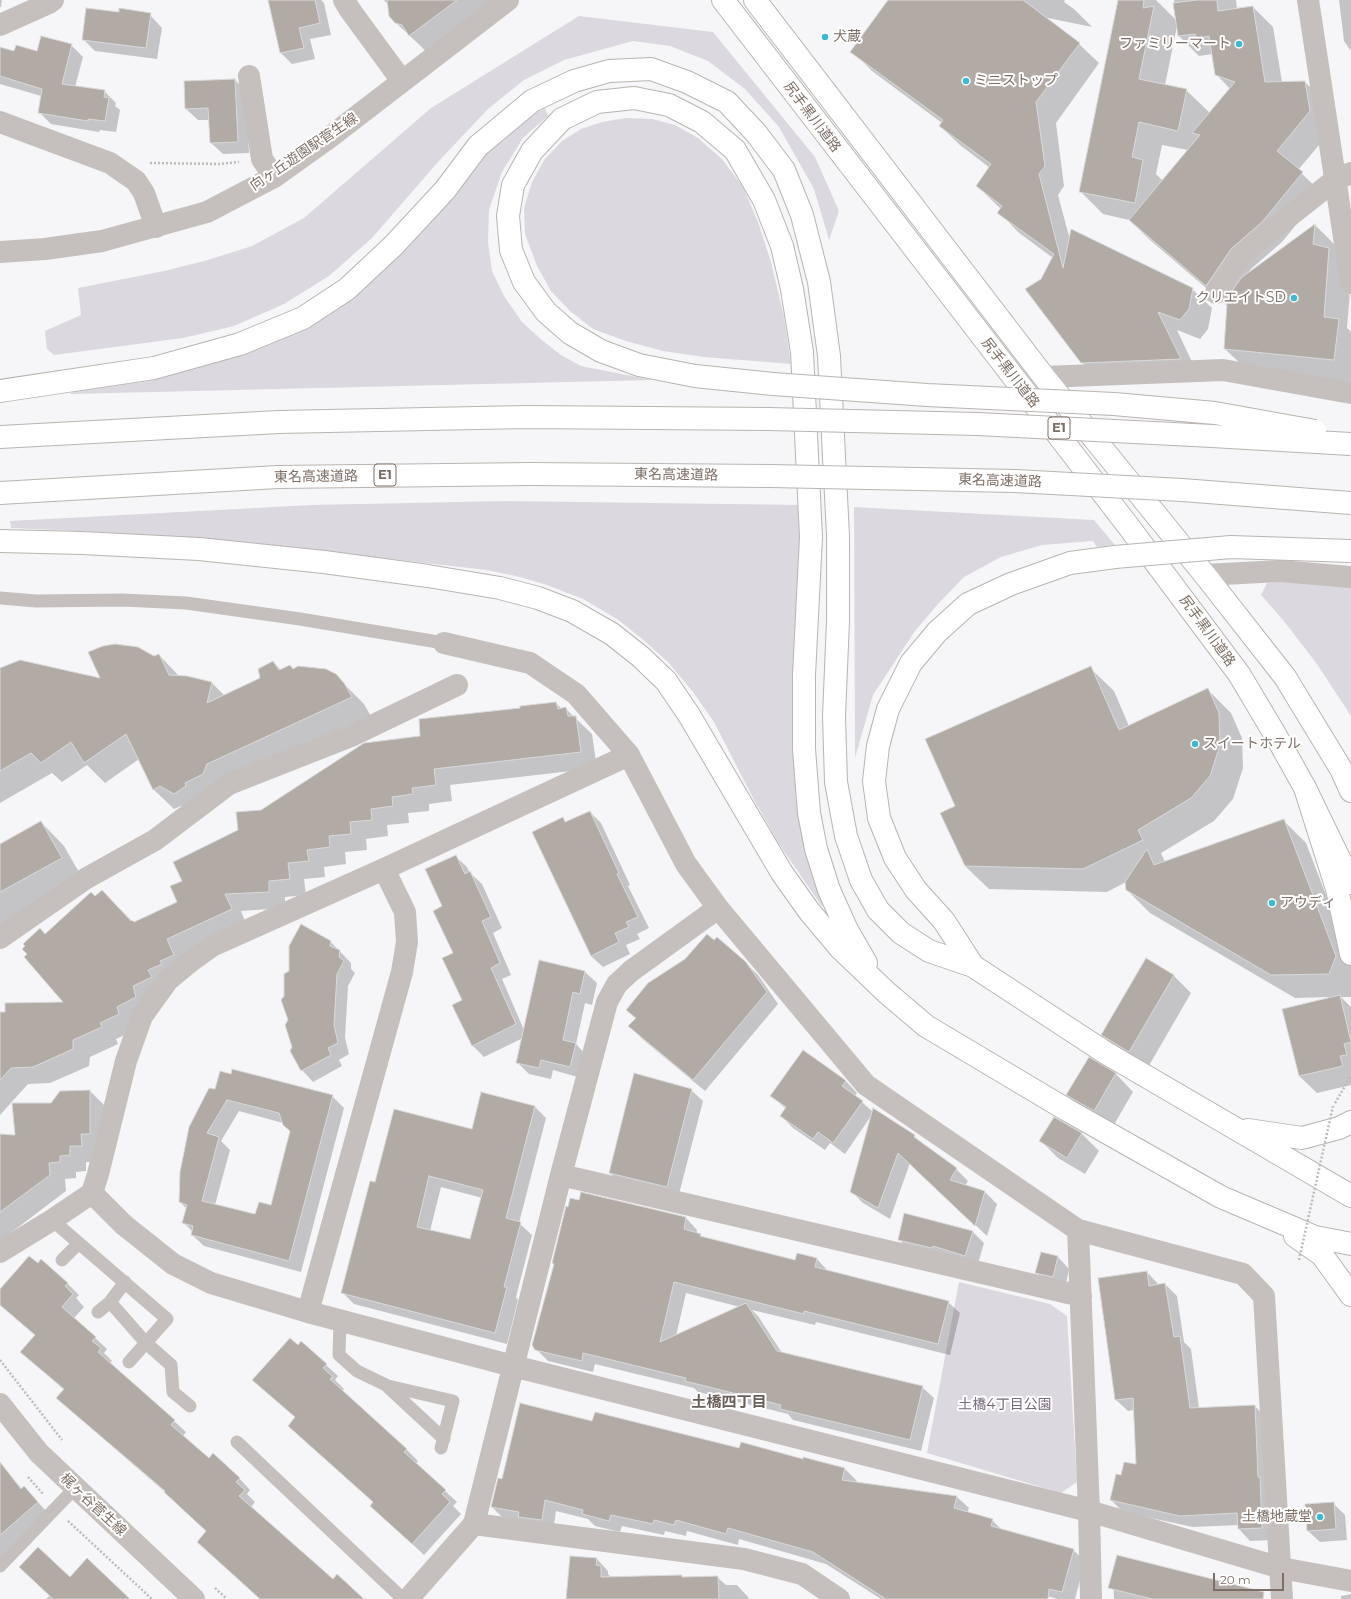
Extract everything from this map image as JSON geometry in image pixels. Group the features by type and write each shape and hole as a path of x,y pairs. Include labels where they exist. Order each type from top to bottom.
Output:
{"main road":[{"name":"尻手黒川道路","path":"723,0 1191,608 1238,674 1276,736 1305,788 1346,885 1351,954"},
{"name":"尻手黒川道路","path":"756,0 1044,377 1205,575 1285,677 1341,769 1351,791"},
{"path":"0,391 154,368 240,344 303,318 348,289 394,245 445,190 478,146 532,101 574,81 609,71 651,69 687,82 727,102 756,133 784,170 802,215 818,282 830,364 838,536 838,621 834,716 836,775 846,836 861,880 878,910 901,933 929,951 973,966 1106,1053 1351,1196"},
{"path":"886,992 866,963 847,930 829,890 816,849 809,813 804,742 804,675 811,537 802,352 792,289 782,246 764,200 735,150 702,122 669,105 634,98 597,102 562,119 532,151 513,185 508,216 511,250 524,282 546,312 570,333 601,350 639,365 695,376 773,384 927,395 1114,404 1215,413 1351,438"},
{"name":"E1","path":"0,437 73,432 303,422 527,417 768,419 978,424 1351,444"},
{"name":"東名高速道路","path":"0,493 278,477 531,474 770,476 1016,481 1182,490 1351,503"},
{"path":"0,541 82,543 199,549 324,562 428,576 500,588 538,598 572,611 612,634 641,657 666,681 689,715 782,873 809,911 840,948 886,992 926,1026 1060,1106 1221,1197 1315,1237 1351,1244"},
{"path":"973,966 944,921 916,890 896,858 879,818 874,781 878,746 888,710 912,663 937,632 968,604 1011,584 1070,563 1115,557 1231,547 1351,551"},
{"path":"1237,1129 1302,1138 1339,1128 1351,1122"},
{"path":"1269,1218 1322,1255 1351,1295"}],"street":[{"path":"0,25 53,0"},
{"path":"344,0 402,82"},
{"name":"向ヶ丘遊園駅菅生線","path":"0,252 45,249 102,241 208,212 268,168 330,137 508,0"},
{"path":"1308,0 1343,176 1351,283"},
{"path":"250,76 268,168"},
{"path":"0,122 110,163 136,181 144,193 156,227"},
{"path":"1216,293 1241,256 1265,235 1343,176"},
{"path":"1044,377 1224,370 1351,393"},
{"path":"1205,575 1280,571 1351,577"},
{"path":"444,643 530,663 576,694 629,755 686,864 718,908 866,1085 1078,1230 1243,1274 1264,1296 1282,1599"},
{"path":"0,938 85,879 155,840 229,784 351,736 457,685"},
{"path":"0,1252 92,1193 126,1061 142,1016 168,980 212,946 629,755"},
{"path":"308,1312 402,972 406,942 405,912 384,868"},
{"path":"408,1599 474,1524 561,1175 607,1002 617,984 631,971 718,908"},
{"path":"561,1175 1081,1296"},
{"path":"92,1193 124,1225 173,1264 211,1282 308,1312 513,1366 1089,1511 1281,1568 1351,1581"},
{"path":"1078,1230 1091,1599"},
{"name":"梶ヶ谷菅生線","path":"0,1404 39,1454 194,1599"},
{"path":"474,1524 744,1559 802,1574 839,1599"}],"lane":[{"path":"0,598 36,601 124,600 186,603 300,619 444,643"},
{"path":"52,1220 167,1319 129,1362"},
{"path":"62,1260 79,1243"},
{"path":"98,1312 110,1302 125,1282"},
{"path":"110,1302 146,1344 171,1365 173,1392 190,1406"},
{"path":"340,1320 339,1355 357,1371 388,1386 453,1401 442,1444 388,1386"},
{"path":"237,1442 403,1599"},
{"path":"0,1566 75,1488"}],"path":[{"path":"146,163 219,164 268,168"},
{"path":"1299,1260 1333,1106 1351,1076"},
{"path":"0,1360 67,1445"},
{"path":"25,1473 55,1509 152,1599"},
{"path":"210,1583 227,1599"}],"green space":[{"path":"579,16 713,32 815,157 839,211 829,240 814,189 779,127 745,89 708,61 670,46 633,41 564,60 524,80 488,109 438,162 372,238 329,276 284,304 234,326 183,338 54,355 47,349 45,331 81,315 78,288 164,271 208,260 252,246 304,218 431,108"},
{"path":"545,108 548,116 523,138 502,172 489,210 488,242 492,271 504,296 522,322 561,355 581,366 652,380 71,394 71,389 281,337 513,127"},
{"path":"626,118 652,119 675,125 698,138 722,159 743,187 758,222 771,262 784,317 791,364 704,357 663,351 626,341 593,329 570,311 551,291 537,266 525,234 524,208 532,182 544,160 562,141 581,129 602,122"},
{"path":"505,501 802,505 809,850 823,908 779,844 753,798 714,722 693,692 668,662 641,638 617,619 583,599 547,585 516,576 486,570 246,542 119,533 11,528 10,521 312,505"},
{"path":"854,507 1094,520 1115,545 1097,547 1093,541 1042,545 1001,557 964,577 915,631 873,695 855,758"},
{"path":"1267,583 1351,584 1351,716 1317,664 1283,620 1261,595"},
{"name":"土橋4丁目公園","path":"959,1282 1050,1304 1067,1316 1077,1482 1061,1493 927,1453"}],"building":[{"path":"268,0 315,0 320,23 299,28 304,48 280,53"},
{"path":"387,0 457,0 409,36 402,25 395,23 389,16"},
{"path":"888,0 1023,0 1080,43 1036,102 1045,166 1039,174 1063,268 1071,229 1193,288 1189,309 1180,320 1158,312 1181,359 1081,363 1025,289 1041,279 1054,254 997,213 1002,206 976,186 991,164 939,126 943,120 850,52"},
{"path":"1118,0 1144,0 1143,8 1154,6 1139,79 1187,89 1178,131 1139,122 1132,157 1143,160 1135,203 1079,192"},
{"path":"1197,0 1217,0 1218,11 1253,6 1265,82 1305,81 1310,111 1277,151 1303,172 1262,222 1231,249 1206,286 1129,220 1200,135 1192,133 1235,82 1215,75 1209,36 1197,38 1195,34 1178,36 1173,3"},
{"path":"86,8 119,12 119,8 151,13 146,48 82,40"},
{"path":"41,36 72,44 62,84 105,90 104,97 109,98 105,121 88,119 88,121 38,113 42,89 0,76 0,47 14,51 16,45 37,51"},
{"path":"235,79 238,142 210,143 208,108 185,109 184,81"},
{"path":"1315,224 1313,244 1329,248 1324,317 1339,319 1334,360 1224,349 1227,303 1225,301 1241,278"},
{"path":"115,644 138,647 154,656 159,654 169,675 187,676 212,682 207,703 260,678 258,669 273,661 279,670 290,665 293,669 298,666 326,669 336,674 344,683 352,697 207,764 203,774 185,783 186,786 174,794 160,786 153,790 126,734 84,763 71,742 41,763 31,753 0,771 0,668 20,660 100,678 88,652 103,646"},
{"path":"1091,666 1119,730 1208,688 1219,713 1220,745 1210,776 1191,798 1138,830 1143,840 1083,869 965,866 940,813 955,806 925,739"},
{"path":"556,702 558,709 566,707 568,716 576,716 581,752 434,769 436,785 412,788 413,794 392,797 393,806 371,809 372,820 350,822 351,834 329,836 330,847 307,850 309,861 288,863 290,879 269,881 269,892 225,894 232,909 167,939 174,955 160,961 162,964 148,970 152,977 133,986 136,997 117,1007 119,1014 100,1023 102,1027 73,1040 73,1049 33,1067 11,1068 0,1080 0,1012 5,1012 5,1003 63,1002 24,957 27,954 22,949 25,946 23,944 40,928 45,934 91,892 95,896 102,890 131,921 132,920 134,922 177,902 170,886 182,881 173,862 238,830 236,812 261,810 364,743 420,736 419,719 520,708 520,706"},
{"path":"590,811 619,873 617,874 638,917 626,922 629,927 615,933 619,942 591,956 532,832 563,817 565,822"},
{"path":"1284,819 1336,956 1329,974 1271,975 1126,890 1125,882 1147,849 1154,865"},
{"path":"41,821 62,858 0,892 0,844"},
{"path":"456,855 465,874 470,871 491,917 482,921 500,963 491,968 516,1024 472,1046 452,1005 462,1000 442,958 453,953 433,911 442,906 425,869"},
{"path":"301,924 331,941 330,946 340,950 339,957 344,961 337,974 334,1025 338,1043 328,1048 331,1055 301,1071 290,1051 292,1047 285,1025 288,1020 281,1000 284,996 284,974 289,971 289,946"},
{"path":"707,934 714,940 717,937 746,962 767,992 693,1080 628,1026 636,1018 626,1010 648,983 685,959"},
{"path":"1146,958 1174,975 1129,1052 1101,1035"},
{"path":"539,960 585,971 580,994 573,992 563,1040 576,1043 570,1067 541,1060 539,1068 516,1063"},
{"path":"1340,995 1351,1042 1344,1044 1347,1055 1340,1056 1343,1066 1299,1076 1282,1009"},
{"path":"803,1050 844,1079 846,1081 842,1086 863,1101 833,1143 818,1132 813,1139 780,1116 786,1107 770,1096"},
{"path":"1089,1057 1116,1073 1094,1111 1066,1095"},
{"path":"232,1069 333,1095 289,1261 191,1235 193,1226 182,1223 187,1205 179,1202 180,1172 189,1127 209,1088 215,1089 220,1071 231,1074","holes":["227,1100 279,1113 283,1125 290,1131 271,1205 259,1202 255,1214 202,1201 219,1137 207,1133"]},
{"path":"634,1073 692,1089 667,1187 609,1173"},
{"path":"90,1090 90,1134 81,1134 82,1146 70,1146 70,1155 60,1156 60,1162 49,1163 50,1175 0,1212 0,1134 15,1135 12,1103 51,1103 60,1091"},
{"path":"481,1092 535,1106 506,1218 521,1222 504,1287 507,1287 495,1333 341,1293 370,1181 375,1182 394,1109 472,1129","holes":["429,1176 483,1190 470,1239 417,1227"]},
{"path":"873,1108 915,1135 914,1137 957,1168 950,1180 985,1191 975,1226 898,1153 878,1208 850,1192"},
{"path":"1054,1117 1082,1133 1067,1158 1039,1141"},
{"path":"581,1192 686,1217 684,1229 701,1234 700,1236 795,1260 797,1253 817,1258 815,1267 949,1301 938,1344 804,1311 804,1314 674,1282 660,1342 746,1303 777,1351 923,1386 910,1440 780,1409 781,1405 685,1381 686,1378 583,1353 582,1361 535,1350 532,1345 554,1264 552,1263 566,1206 568,1207 570,1198 579,1200"},
{"path":"904,1213 973,1231 965,1256 933,1246 932,1248 898,1240"},
{"path":"1041,1252 1058,1256 1053,1277 1035,1273"},
{"path":"29,1256 38,1263 41,1259 68,1283 65,1286 73,1294 62,1307 96,1337 92,1341 101,1348 98,1352 175,1420 171,1425 209,1458 213,1453 240,1478 236,1482 245,1490 239,1496 333,1579 337,1574 364,1599 260,1599 197,1542 206,1531 164,1492 165,1491 56,1398 64,1389 20,1352 35,1335 0,1305 0,1289"},
{"path":"1147,1271 1149,1286 1165,1283 1174,1337 1180,1336 1190,1408 1255,1405 1262,1528 1238,1529 1237,1513 1180,1516 1110,1500 1116,1474 1121,1475 1124,1462 1136,1464 1133,1398 1115,1400 1098,1278"},
{"path":"290,1338 298,1345 301,1341 327,1364 323,1368 333,1377 330,1379 407,1449 404,1452 446,1490 442,1494 450,1502 412,1544 370,1506 373,1502 288,1426 295,1417 252,1380"},
{"path":"520,1403 592,1421 595,1412 739,1448 741,1442 803,1459 803,1457 845,1468 842,1480 957,1496 954,1508 993,1519 991,1526 1074,1549 1062,1592 1049,1589 1048,1599 886,1599 813,1552 728,1528 726,1534 676,1520 674,1525 654,1520 653,1524 611,1515 609,1521 582,1514 583,1510 545,1500 542,1520 518,1517 519,1512 491,1507 498,1478 502,1479"},
{"path":"0,1462 21,1489 24,1486 38,1502 0,1535"},
{"name":"土橋地蔵堂","path":"1334,1502 1336,1529 1307,1531 1305,1504"},
{"path":"38,1547 70,1577 87,1558 130,1599 53,1599 19,1567"},
{"path":"1117,1555 1264,1592 1263,1599 1152,1599 1108,1588"},
{"path":"570,1556 597,1558 596,1565 601,1566 601,1577 682,1575 682,1577 718,1576 719,1599 566,1599"}],"place":[{"name":"犬蔵","path":"825,37"},
{"name":"ファミリーマート","path":"1239,44"},
{"name":"ミニストップ","path":"966,81"},
{"name":"クリエイトSD","path":"1294,298"},
{"name":"スイートホテル","path":"1195,744"},
{"name":"アウディ","path":"1272,903"},
{"name":"土橋地蔵堂","path":"1320,1517"}],"district":[{"name":"土橋四丁目","path":"729,1403"}]}
